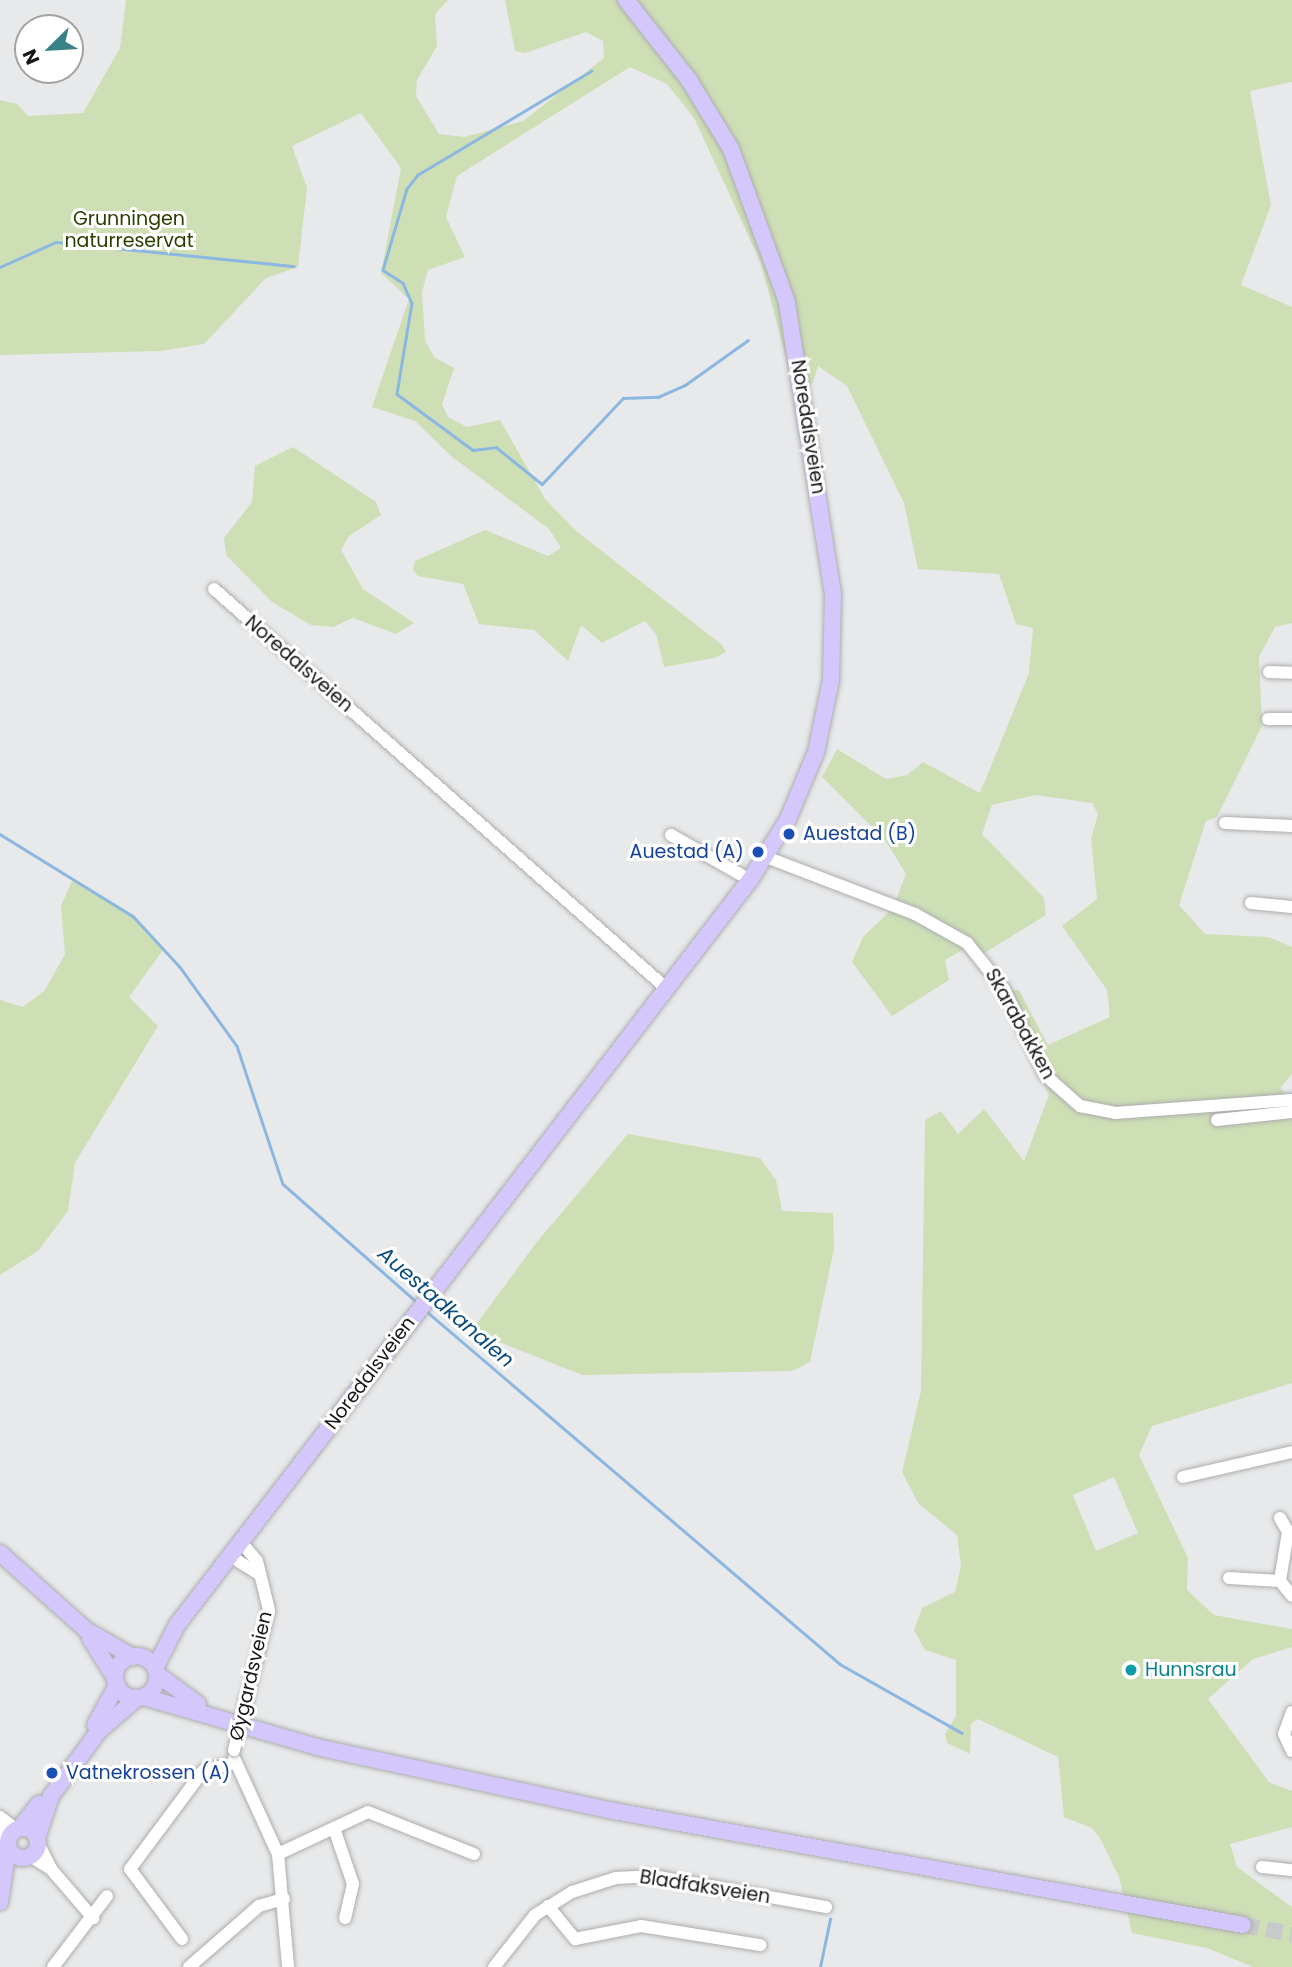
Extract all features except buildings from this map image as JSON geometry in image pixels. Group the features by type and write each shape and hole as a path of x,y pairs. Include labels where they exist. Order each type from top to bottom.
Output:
{"main road":[{"name":"Noredalsveien","path":"1,1898 32,1849 51,1796 99,1731 140,1697 156,1671 177,1625 750,880 766,857 816,752 833,665 830,568 798,358 771,243 745,178 689,79 626,0"},
{"path":"0,1553 86,1630 137,1657 224,1720"},
{"name":"Noredalsveien","path":"10,1835 116,1681 120,1664 137,1657 177,1625"},
{"path":"86,1630 116,1681 140,1697 317,1747 614,1811 1244,1925"},
{"path":"10,1835 32,1849"},
{"path":"10,1835 32,1849"},
{"path":"1,1898 10,1835"}],"street":[{"name":"Noredalsveien","path":"214,589 667,989"},
{"path":"1269,672 1292,673"},
{"path":"1268,719 1292,719"},
{"path":"1225,823 1292,826"},
{"path":"671,835 750,880"},
{"name":"Skarabakken","path":"766,857 915,914 967,943 1004,989 1045,1075 1080,1106 1115,1113 1292,1100"},
{"path":"1251,903 1292,907"},
{"path":"1217,1120 1292,1112"},
{"path":"1182,1477 1292,1452"},
{"path":"1280,1518 1288,1532 1280,1581"},
{"name":"Øygardsveien","path":"241,1542 259,1574 269,1610 234,1757 278,1854 288,1967"},
{"path":"230,1556 259,1574"},
{"path":"1229,1577 1280,1581 1292,1595"},
{"path":"1292,1712 1284,1734 1292,1751"},
{"path":"182,1939 130,1869 203,1771 234,1757"},
{"path":"278,1854 368,1812 474,1854"},
{"path":"0,1816 10,1835"},
{"path":"334,1828 353,1884 345,1917"},
{"path":"32,1849 93,1918"},
{"path":"1262,1867 1292,1870"},
{"name":"Bladfaksveien","path":"494,1967 521,1929 548,1906 600,1882 642,1875 826,1907"},
{"path":"53,1967 93,1918 107,1896"},
{"path":"190,1967 259,1906 284,1899"},
{"path":"548,1906 575,1939 641,1926 760,1945"}],"green space":[{"name":"Grunningen naturreservat","path":"126,0 448,0 435,14 437,46 417,80 416,96 439,134 464,137 523,121 604,58 603,41 586,32 525,53 515,51 505,0 1292,0 1292,82 1250,91 1271,205 1241,285 1292,307 1292,623 1275,627 1259,657 1262,726 1217,817 1206,821 1179,905 1205,934 1268,937 1292,947 1292,1074 1280,1088 1292,1099 1292,1383 1152,1426 1139,1455 1188,1558 1187,1590 1214,1615 1292,1629 1292,1647 1253,1659 1208,1699 1269,1782 1292,1791 1292,1827 1230,1844 1237,1867 1292,1907 1292,1967 1253,1967 1207,1948 1132,1933 1119,1877 1101,1840 1092,1828 1064,1817 1058,1757 978,1719 971,1724 970,1754 947,1743 945,1734 956,1716 956,1660 925,1650 914,1630 922,1608 955,1592 961,1566 957,1535 918,1503 902,1472 921,1391 925,1120 941,1111 958,1134 984,1109 1024,1161 1049,1095 1018,1034 1005,990 1019,990 1048,1045 1110,1017 1107,990 1062,926 1097,899 1091,839 1098,814 1092,803 1035,795 992,805 982,834 1044,898 1046,915 978,957 964,949 945,960 949,980 892,1016 852,962 863,937 893,908 906,874 885,840 822,777 837,749 886,779 907,775 923,762 980,793 1029,673 1033,628 1016,624 999,574 918,569 904,503 847,386 818,366 813,383 795,392 761,263 694,118 667,84 630,67 457,176 446,217 465,257 428,270 422,292 425,340 434,357 454,368 442,404 448,417 467,427 500,420 545,499 575,530 722,645 726,652 714,658 664,667 656,634 645,621 602,643 581,625 568,661 534,630 479,624 463,584 418,576 413,569 415,561 485,530 548,556 561,548 549,529 451,456 415,421 372,407 409,299 381,273 401,168 361,113 292,146 307,188 298,267 266,278 204,344 160,351 0,355 0,100 17,104 28,116 83,113 120,48","holes":["1114,1477 1138,1533 1096,1551 1073,1495"]},
{"path":"293,447 376,502 381,515 349,536 341,550 363,589 414,623 396,634 353,618 333,627 311,625 272,602 226,555 224,538 252,502 255,466"},
{"path":"73,879 134,915 163,950 129,997 158,1026 75,1163 68,1211 38,1251 0,1275 0,1000 23,1007 45,990 65,954 61,906"},
{"path":"628,1134 760,1158 776,1180 782,1211 833,1213 834,1249 810,1362 792,1371 582,1375 477,1333 475,1326 536,1243"}],"waterway":[{"path":"592,71 418,175 407,189 383,270 403,283 412,303 397,394 473,450 496,447 542,484 623,398 658,397 685,385 748,340"},
{"path":"0,267 56,242 294,266"},
{"name":"Auestadkanalen","path":"0,834 133,916 180,967 237,1046 283,1184 418,1303"},
{"name":"Auestadkanalen","path":"425,1310 840,1664 962,1733"},
{"path":"820,1967 830,1919"}],"tunnel":[{"path":"1243,1925 1292,1934"}],"place":[{"name":"Auestad (B)","path":"789,834"},
{"name":"Auestad (A)","path":"758,852"},
{"name":"Hunnsrau","path":"1131,1670"},
{"name":"Vatnekrossen (A)","path":"52,1773"}]}
